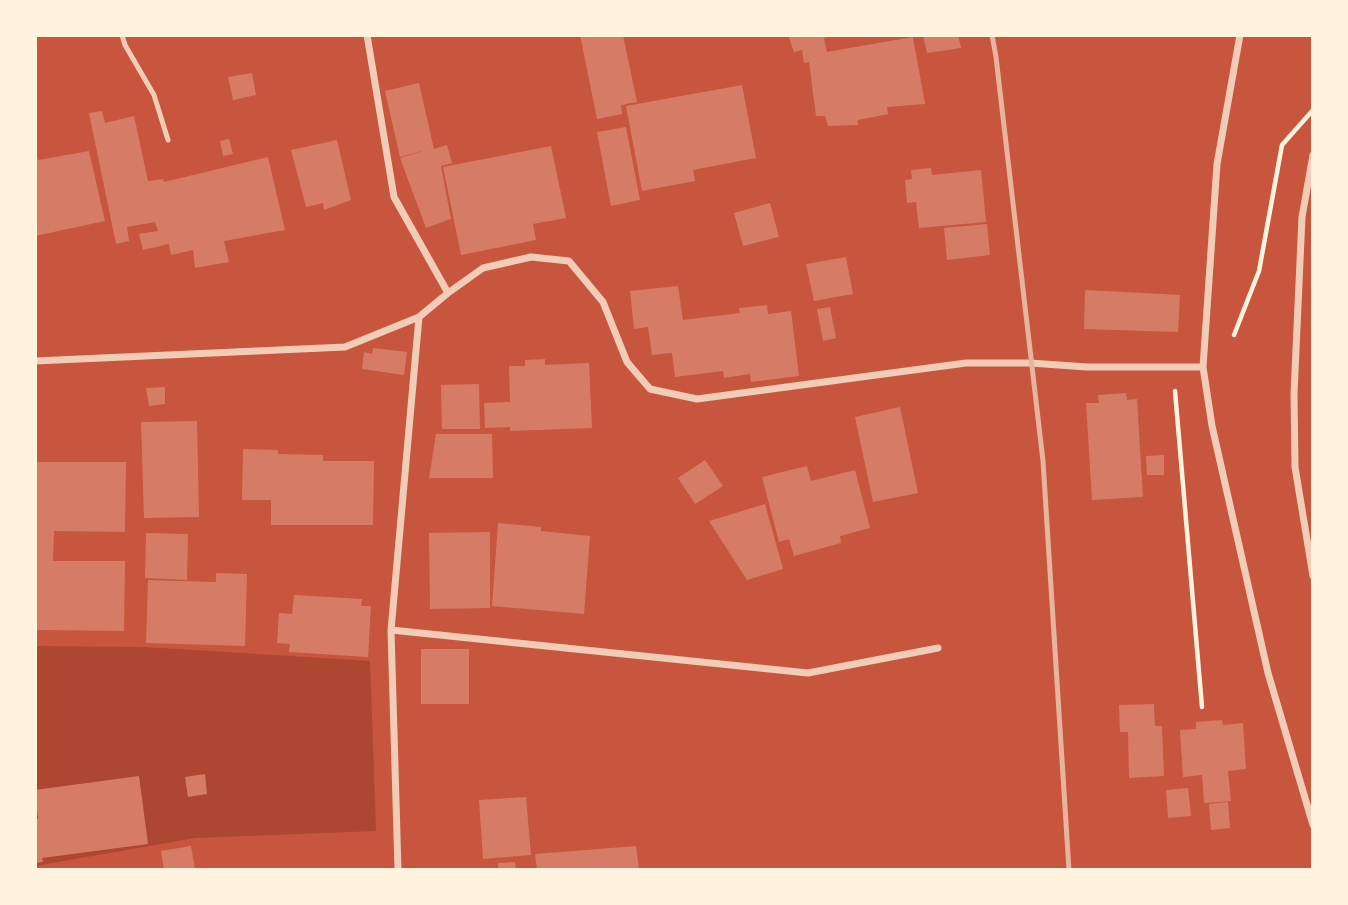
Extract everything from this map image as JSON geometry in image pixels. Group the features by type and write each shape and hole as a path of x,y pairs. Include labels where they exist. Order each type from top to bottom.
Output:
{"street":[{"path":"367,35 394,197 448,293"},
{"path":"1240,35 1217,164 1203,367 1212,426 1268,673 1313,825"},
{"path":"1313,155 1302,217 1294,394 1295,467 1313,576"},
{"path":"35,361 345,347 419,317 483,268 531,257 569,261 603,302 627,362 650,389 697,399 966,363 1203,367"},
{"path":"398,870 391,630 419,317"},
{"path":"391,630 808,673 938,648"}],"lane":[{"path":"122,35 154,95 168,140"}],"path":[{"path":"1203,367 1233,338 1259,271 1282,145 1313,110"},
{"path":"1173,367 1202,707"}],"shaded area":[{"path":"35,646 145,647 370,661 376,831 195,838 35,866"}],"building":[{"path":"580,35 623,35 637,102 621,105 622,114 597,119"},
{"path":"788,35 833,35 824,38 827,52 913,37 925,104 887,107 888,114 858,120 858,125 828,126 825,116 816,116 809,62 804,63 802,50 794,52"},
{"path":"923,35 958,35 961,48 927,53"},
{"path":"252,73 256,95 233,100 228,77"},
{"path":"419,83 434,149 447,145 452,163 441,166 451,219 426,228 400,158 429,149 400,157 385,91"},
{"path":"742,85 756,158 693,170 695,181 642,191 626,106"},
{"path":"102,111 105,123 134,116 148,181 163,179 164,182 268,157 285,230 224,241 229,262 195,268 193,250 171,255 169,244 143,250 139,234 158,231 155,222 127,227 129,241 116,244 89,113"},
{"path":"626,127 640,200 611,206 597,132"},
{"path":"229,139 233,154 223,156 220,141"},
{"path":"337,140 351,200 324,210 323,203 306,207 291,150"},
{"path":"551,146 566,218 533,224 536,240 461,255 443,167"},
{"path":"35,151 38,160 89,151 105,221 35,236"},
{"path":"931,168 932,175 981,170 986,222 919,228 916,202 907,203 905,180 912,179 911,170"},
{"path":"770,203 779,237 743,246 734,213"},
{"path":"987,224 990,255 947,260 944,228"},
{"path":"846,257 853,294 814,301 806,264"},
{"path":"678,286 683,320 740,313 739,308 767,305 768,314 791,311 799,376 751,382 750,374 724,378 723,371 675,377 672,353 652,355 648,327 634,329 630,291"},
{"path":"1085,290 1180,295 1178,332 1084,329"},
{"path":"830,307 836,338 823,341 817,309"},
{"path":"373,348 407,352 404,375 362,369 364,352 372,354"},
{"path":"545,359 545,365 589,363 592,428 510,431 510,427 485,428 484,403 510,402 509,366 525,366 525,360"},
{"path":"479,384 480,429 442,429 441,385"},
{"path":"165,387 165,404 149,406 146,388"},
{"path":"1126,393 1127,400 1137,399 1143,497 1092,500 1086,403 1099,403 1098,395"},
{"path":"900,407 918,493 873,502 855,417"},
{"path":"197,421 199,517 144,518 141,422"},
{"path":"436,434 492,434 493,478 429,478"},
{"path":"243,449 278,450 278,454 323,455 323,461 374,461 373,525 271,525 271,500 242,500"},
{"path":"1164,455 1164,475 1147,475 1146,456"},
{"path":"705,460 723,486 695,504 678,478"},
{"path":"35,462 126,462 125,532 54,531 53,561 125,561 124,631 35,630"},
{"path":"807,466 811,481 855,470 870,528 840,536 841,543 794,556 789,539 779,542 762,477"},
{"path":"765,504 783,569 747,580 709,521"},
{"path":"498,523 590,536 584,614 492,606"},
{"path":"490,532 490,608 430,609 429,533"},
{"path":"146,533 188,534 187,580 145,578"},
{"path":"216,573 247,574 245,646 146,643 148,580 216,582"},
{"path":"294,595 362,599 361,606 371,606 368,657 289,652 290,644 277,643 279,613 292,614"},
{"path":"421,649 469,649 469,704 421,704"},
{"path":"1154,704 1155,726 1162,726 1164,776 1129,778 1128,732 1120,732 1119,705"},
{"path":"1222,720 1223,725 1243,723 1246,769 1228,771 1231,801 1204,803 1202,775 1183,777 1180,730 1196,729 1196,722"},
{"path":"205,774 207,794 188,797 185,777"},
{"path":"139,776 148,844 42,858 43,862 35,863 35,819 38,819 35,790"},
{"path":"1188,788 1191,816 1168,818 1166,790"},
{"path":"526,797 531,855 483,859 479,800"},
{"path":"1228,802 1230,828 1211,830 1209,804"},
{"path":"191,846 195,869 164,870 161,851"},
{"path":"636,846 639,870 537,870 535,854"},
{"path":"515,862 516,870 498,870 498,863"}],"railway":[{"path":"992,35 1043,461 1069,870"}]}
